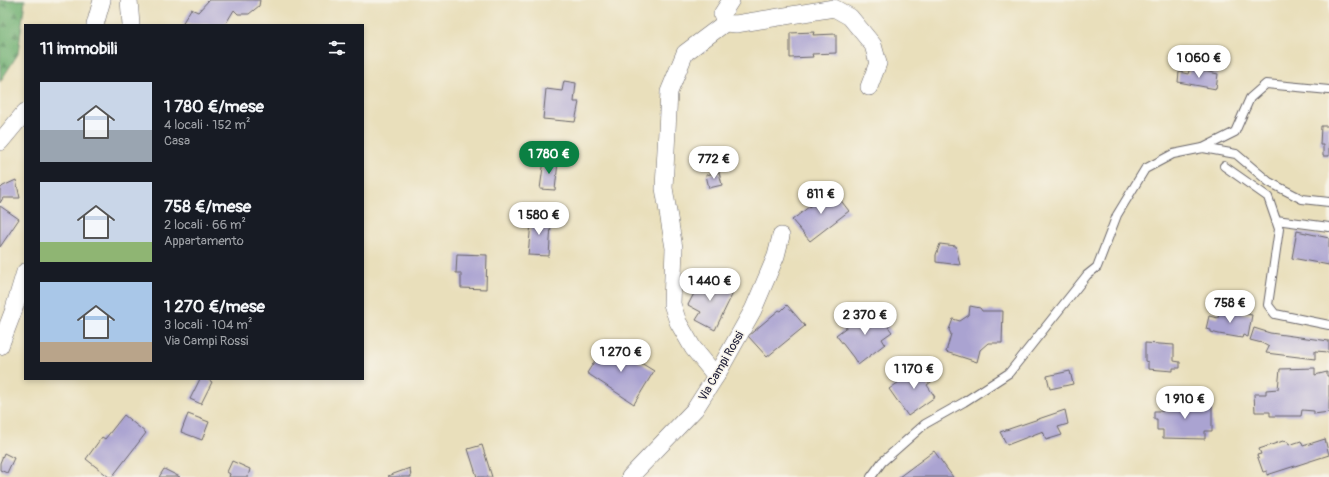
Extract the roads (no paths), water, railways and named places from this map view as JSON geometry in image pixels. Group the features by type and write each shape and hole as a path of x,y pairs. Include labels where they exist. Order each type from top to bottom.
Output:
{"street":[{"path":"95,24 102,0"},
{"path":"129,0 132,24"},
{"path":"725,23 722,14 731,0"},
{"path":"716,376 693,348 678,322 672,304 674,248 664,188 669,92 685,53 725,23 736,24 834,8 850,17 873,45 878,63 869,87"},
{"path":"0,142 24,113"},
{"name":"Via Campi Rossi","path":"630,477 695,409 716,376 753,310 776,256 780,236"},
{"path":"0,346 13,312 24,275"}],"lane":[{"path":"871,477 882,462 924,424 964,402 1009,373 1087,274 1097,267 1117,215 1145,169 1173,154 1203,148 1235,132 1250,98 1266,84 1329,90"},
{"path":"1203,148 1236,154 1269,182 1302,199 1329,202"},
{"path":"1224,166 1268,197 1279,229 1268,305 1275,314 1329,325"},
{"path":"1276,220 1329,227"}]}
